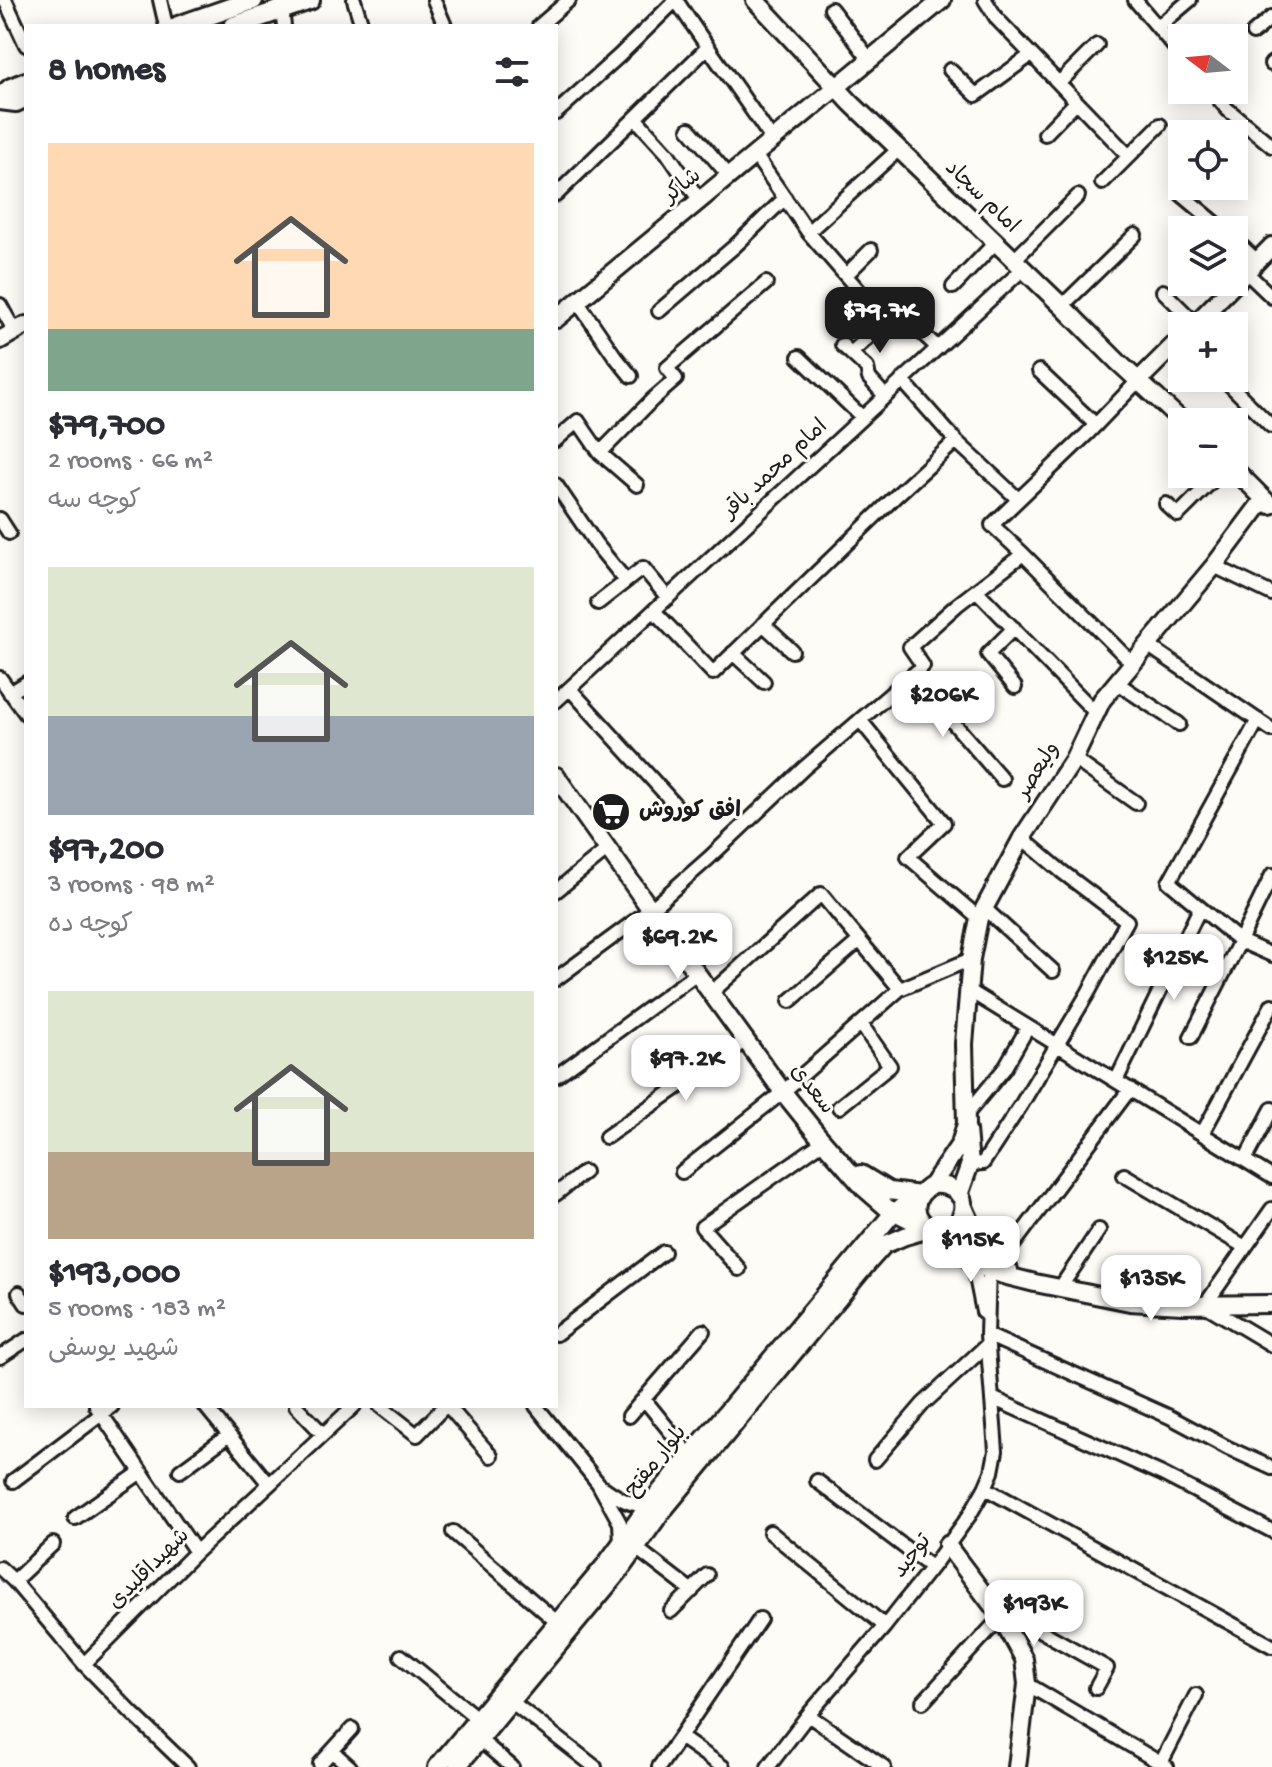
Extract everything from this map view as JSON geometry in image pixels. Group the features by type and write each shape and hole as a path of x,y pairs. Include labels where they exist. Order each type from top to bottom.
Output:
{"main road":[{"path":"185,24 230,11 253,0"},
{"path":"230,11 283,18 310,0"},
{"path":"0,99 11,88 24,85"}],"street":[{"path":"5,0 24,39"},
{"path":"160,0 166,24"},
{"path":"354,0 361,24"},
{"path":"434,0 444,24"},
{"path":"541,24 569,0"},
{"path":"558,111 619,56 660,5 676,0 773,141"},
{"name":"امام سجاد","path":"755,0 836,87 1168,408"},
{"name":"شاکر","path":"558,317 942,0"},
{"path":"985,0 997,19 1128,155"},
{"path":"1135,0 1168,39"},
{"path":"1158,27 1190,0"},
{"path":"831,9 870,60"},
{"path":"1253,33 1272,17"},
{"path":"1059,83 1097,45"},
{"path":"558,193 707,48"},
{"path":"950,70 976,95 1031,55"},
{"path":"1045,134 1076,102"},
{"path":"1223,104 1272,146"},
{"path":"636,119 668,154 700,201"},
{"path":"1102,183 1160,125"},
{"path":"689,129 730,177"},
{"path":"808,232 899,149"},
{"path":"755,155 808,232 860,292"},
{"name":"امام محمد باقر","path":"558,699 938,348 1018,265 1078,196"},
{"path":"659,311 785,198"},
{"path":"1188,200 1207,216"},
{"path":"1062,306 1135,235"},
{"path":"953,287 995,243"},
{"path":"1207,312 1272,246"},
{"path":"846,275 871,250"},
{"path":"1248,261 1272,297"},
{"path":"600,453 676,379 667,368 766,283"},
{"path":"1163,291 1182,312"},
{"path":"577,301 631,376"},
{"path":"0,305 14,332"},
{"path":"905,317 938,348"},
{"path":"871,335 846,349 867,368 869,378 885,396"},
{"path":"1133,664 992,525 1168,351"},
{"path":"799,357 862,417"},
{"path":"1039,371 1096,425"},
{"path":"902,380 956,441 1018,499"},
{"path":"1237,392 1271,426"},
{"path":"558,438 578,421 600,453 637,485"},
{"path":"654,611 713,673 956,441"},
{"path":"1248,481 1269,499"},
{"path":"558,488 626,581"},
{"path":"1166,504 1178,515 1205,488"},
{"name":"ولیعصر","path":"962,1201 970,1164 964,1044 971,959 982,913 1022,838 1074,759 1102,700 1269,499"},
{"path":"0,519 9,533"},
{"path":"558,978 651,909 804,768 923,666 910,647 1023,554"},
{"path":"1214,566 1272,594"},
{"path":"598,603 643,568 668,598"},
{"path":"976,590 1095,712"},
{"path":"763,624 792,651"},
{"path":"1014,628 988,654 1015,687"},
{"path":"1149,646 1272,730"},
{"path":"733,653 764,682"},
{"path":"912,675 1002,779"},
{"path":"0,678 24,711"},
{"path":"1117,683 1179,724"},
{"path":"10,693 24,684"},
{"path":"570,689 679,809"},
{"path":"860,720 944,823 908,857 1053,971"},
{"path":"1258,720 1169,882 1240,941 1272,955"},
{"path":"1074,759 1136,803"},
{"name":"سعدی","path":"558,779 783,1092 864,1188 893,1213 933,1230 973,1262 994,1267 1003,1275 1060,1288"},
{"path":"970,1164 983,1163 1021,1105 1127,921 1022,838"},
{"path":"558,889 608,849"},
{"path":"1191,1037 1272,875"},
{"path":"711,993 821,894 900,989"},
{"path":"1116,1081 1200,908"},
{"path":"790,1001 859,941"},
{"path":"682,1172 783,1092 900,989 971,959"},
{"path":"558,1075 697,973"},
{"path":"968,990 1272,1177"},
{"path":"1202,1134 1272,1005"},
{"path":"839,1107 890,1066 861,1024"},
{"path":"966,1120 1004,1069 1028,1027"},
{"path":"606,1137 746,1040"},
{"path":"994,1267 1130,1089"},
{"path":"1245,1160 1272,1109"},
{"name":"ولیعصر","path":"926,1190 960,1144 966,1120"},
{"path":"739,1269 702,1227 824,1141"},
{"name":"سعدی","path":"837,1156 889,1191 926,1190"},
{"path":"558,1192 584,1172"},
{"path":"1124,1175 1245,1247"},
{"path":"875,1460 923,1404 988,1340 994,1267 962,1201 947,1185 926,1190 916,1210 918,1218 933,1230 944,1231 957,1223 962,1201"},
{"name":"بلوار مفتح","path":"437,1767 478,1719 526,1674 617,1574 649,1505 893,1213 926,1190"},
{"path":"1205,1305 1272,1209"},
{"name":"بلوار مفتح","path":"457,1767 512,1702 558,1623 606,1564 660,1514 884,1245 905,1236 933,1230"},
{"path":"1099,1230 1060,1288 1130,1302 1272,1304"},
{"path":"558,1332 664,1252"},
{"path":"973,1262 988,1340"},
{"path":"1205,1305 1272,1345"},
{"path":"629,1416 703,1331"},
{"path":"988,1340 1170,1417 1272,1468"},
{"name":"توحید","path":"771,1766 808,1715 931,1567 969,1516 985,1488 996,1451 988,1340"},
{"path":"0,1357 24,1341"},
{"path":"992,1398 1162,1474 1272,1531"},
{"path":"644,1399 690,1456"},
{"path":"207,1408 269,1484"},
{"path":"298,1408 323,1434"},
{"name":"شهیداقلیدی","path":"84,1664 196,1552 352,1408"},
{"path":"383,1408 417,1435 444,1408"},
{"path":"448,1408 491,1456"},
{"path":"538,1408 598,1483 620,1523 628,1546 692,1591"},
{"path":"13,1481 103,1409 141,1472 196,1552"},
{"path":"180,1471 229,1435"},
{"path":"75,1518 141,1472"},
{"path":"817,1481 931,1567"},
{"path":"598,1483 627,1503 649,1505"},
{"path":"985,1488 1272,1646"},
{"path":"453,1532 558,1623"},
{"path":"770,1532 885,1626"},
{"path":"14,1581 53,1544"},
{"path":"947,1545 1001,1617 1024,1659 1027,1684 1017,1767"},
{"path":"0,1568 84,1664 188,1767"},
{"path":"671,1611 707,1575"},
{"path":"990,1603 1107,1668 1096,1688"},
{"path":"923,1702 1001,1617"},
{"path":"659,1767 760,1619"},
{"path":"401,1656 478,1719"},
{"path":"1027,1684 1164,1765 1196,1695"},
{"path":"512,1702 595,1767"},
{"path":"808,1715 884,1767"},
{"path":"320,1764 352,1729"},
{"path":"680,1737 723,1767"},
{"path":"480,1740 512,1767"},
{"path":"332,1751 350,1767"}],"place":[{"name":"افق کوروش","path":"611,812"}]}
